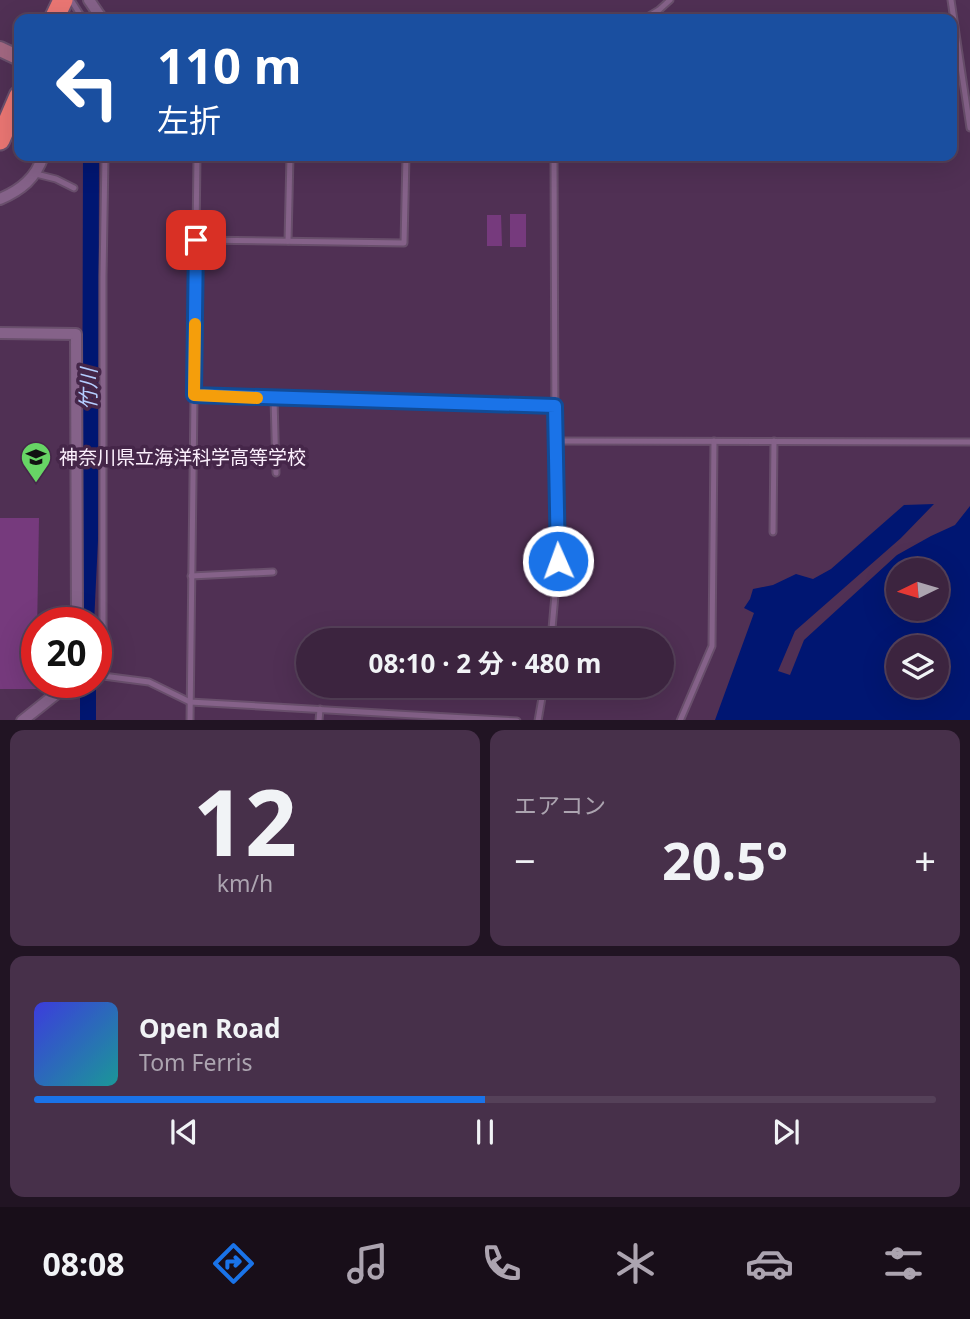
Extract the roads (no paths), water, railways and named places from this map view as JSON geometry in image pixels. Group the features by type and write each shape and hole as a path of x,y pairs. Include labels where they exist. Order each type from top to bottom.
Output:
{"highway":[{"path":"6,130 14,109"}],"street":[{"path":"0,198 20,188 36,174 41,161"},
{"path":"0,333 76,334 77,607"},
{"path":"22,720 50,698"}],"lane":[{"path":"652,14 670,0"},
{"path":"957,39 970,128"},
{"path":"962,71 970,71"},
{"path":"105,161 103,676 149,682 190,702 517,720"},
{"path":"190,720 197,161"},
{"path":"288,241 290,161"},
{"path":"196,240 404,243 406,161"},
{"path":"552,628 558,561 554,161"},
{"path":"36,174 56,179 74,188"},
{"path":"194,395 555,406"},
{"path":"274,398 276,473"},
{"path":"555,441 970,442"},
{"path":"680,720 712,646 714,441"},
{"path":"773,532 774,441"},
{"path":"191,576 272,572"},
{"path":"538,720 542,698"},
{"path":"320,709 320,720"},
{"path":"382,713 388,720"}],"waterway":[{"name":"竹川","path":"87,607 90,540 91,161"},
{"name":"竹川","path":"88,698 88,720"}],"place":[{"name":"神奈川県立海洋科学高等学校","path":"36,484"}]}
